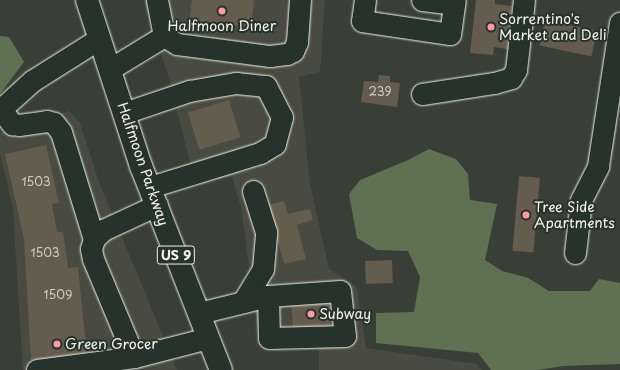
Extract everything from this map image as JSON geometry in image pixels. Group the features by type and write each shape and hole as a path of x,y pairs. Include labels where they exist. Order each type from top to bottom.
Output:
{"main road":[{"name":"Halfmoon Parkway","path":"87,0 153,196 220,370"}],"street":[{"path":"157,0 164,36 177,44 270,56 287,54 293,51 297,42 300,0"},
{"path":"365,0 362,21 450,34 455,2 422,0"},
{"path":"422,94 494,83 511,78 516,70 524,0"},
{"path":"575,253 581,200 598,166 620,23"},
{"path":"110,69 164,36"},
{"path":"94,239 61,132 54,123 47,121 19,125 12,124 0,110 32,81 100,38"},
{"path":"124,113 189,91 236,84 266,86 282,117 275,144 260,153 153,196 102,230 94,239 91,249 93,259 134,357"},
{"path":"243,302 263,269 266,232 254,191"},
{"path":"199,313 268,296"},
{"path":"37,370 82,367 134,357 208,338"}],"shaded area":[{"path":"144,0 325,0 320,72 299,77 310,184 329,269 357,287 366,348 477,364 482,370 319,370 319,343 259,339 241,207 232,177 195,182 168,75"},
{"path":"69,111 80,123 99,182 177,370 23,370 13,209 0,153 0,133"}],"green space":[{"path":"0,36 9,37 24,62 0,94"},
{"path":"429,149 456,159 468,174 470,200 497,204 485,260 502,271 528,278 549,291 590,291 599,279 620,283 620,364 563,366 538,370 491,370 478,353 376,343 376,313 414,312 420,277 408,251 377,250 357,238 349,194 360,180 406,161"}],"building":[{"name":"Halfmoon Diner","path":"192,0 254,0 251,28 204,21 203,33 188,31"},
{"name":"Sorrentino's Market and Deli","path":"476,0 495,0 495,4 512,6 507,49 494,47 493,55 470,53"},
{"path":"545,20 597,31 591,56 540,45"},
{"path":"379,75 390,76 390,82 400,83 397,107 361,102 364,81 378,82"},
{"path":"229,100 240,137 199,150 188,113"},
{"path":"46,145 59,203 52,204 57,232 63,232 68,268 78,267 87,357 31,360 24,239 5,154"},
{"name":"Tree Side Apartments","path":"519,176 540,178 533,253 512,251"},
{"path":"284,201 288,214 310,209 313,220 297,225 306,259 284,264 268,205"},
{"path":"392,260 393,283 366,284 365,261"},
{"name":"Subway","path":"329,299 331,328 293,331 291,302"}],"place":[{"name":"Halfmoon Diner","path":"222,11"},
{"name":"Sorrentino's Market and Deli","path":"491,27"},
{"name":"Tree Side Apartments","path":"526,215"},
{"name":"Subway","path":"311,314"},
{"name":"Green Grocer","path":"57,344"}]}
